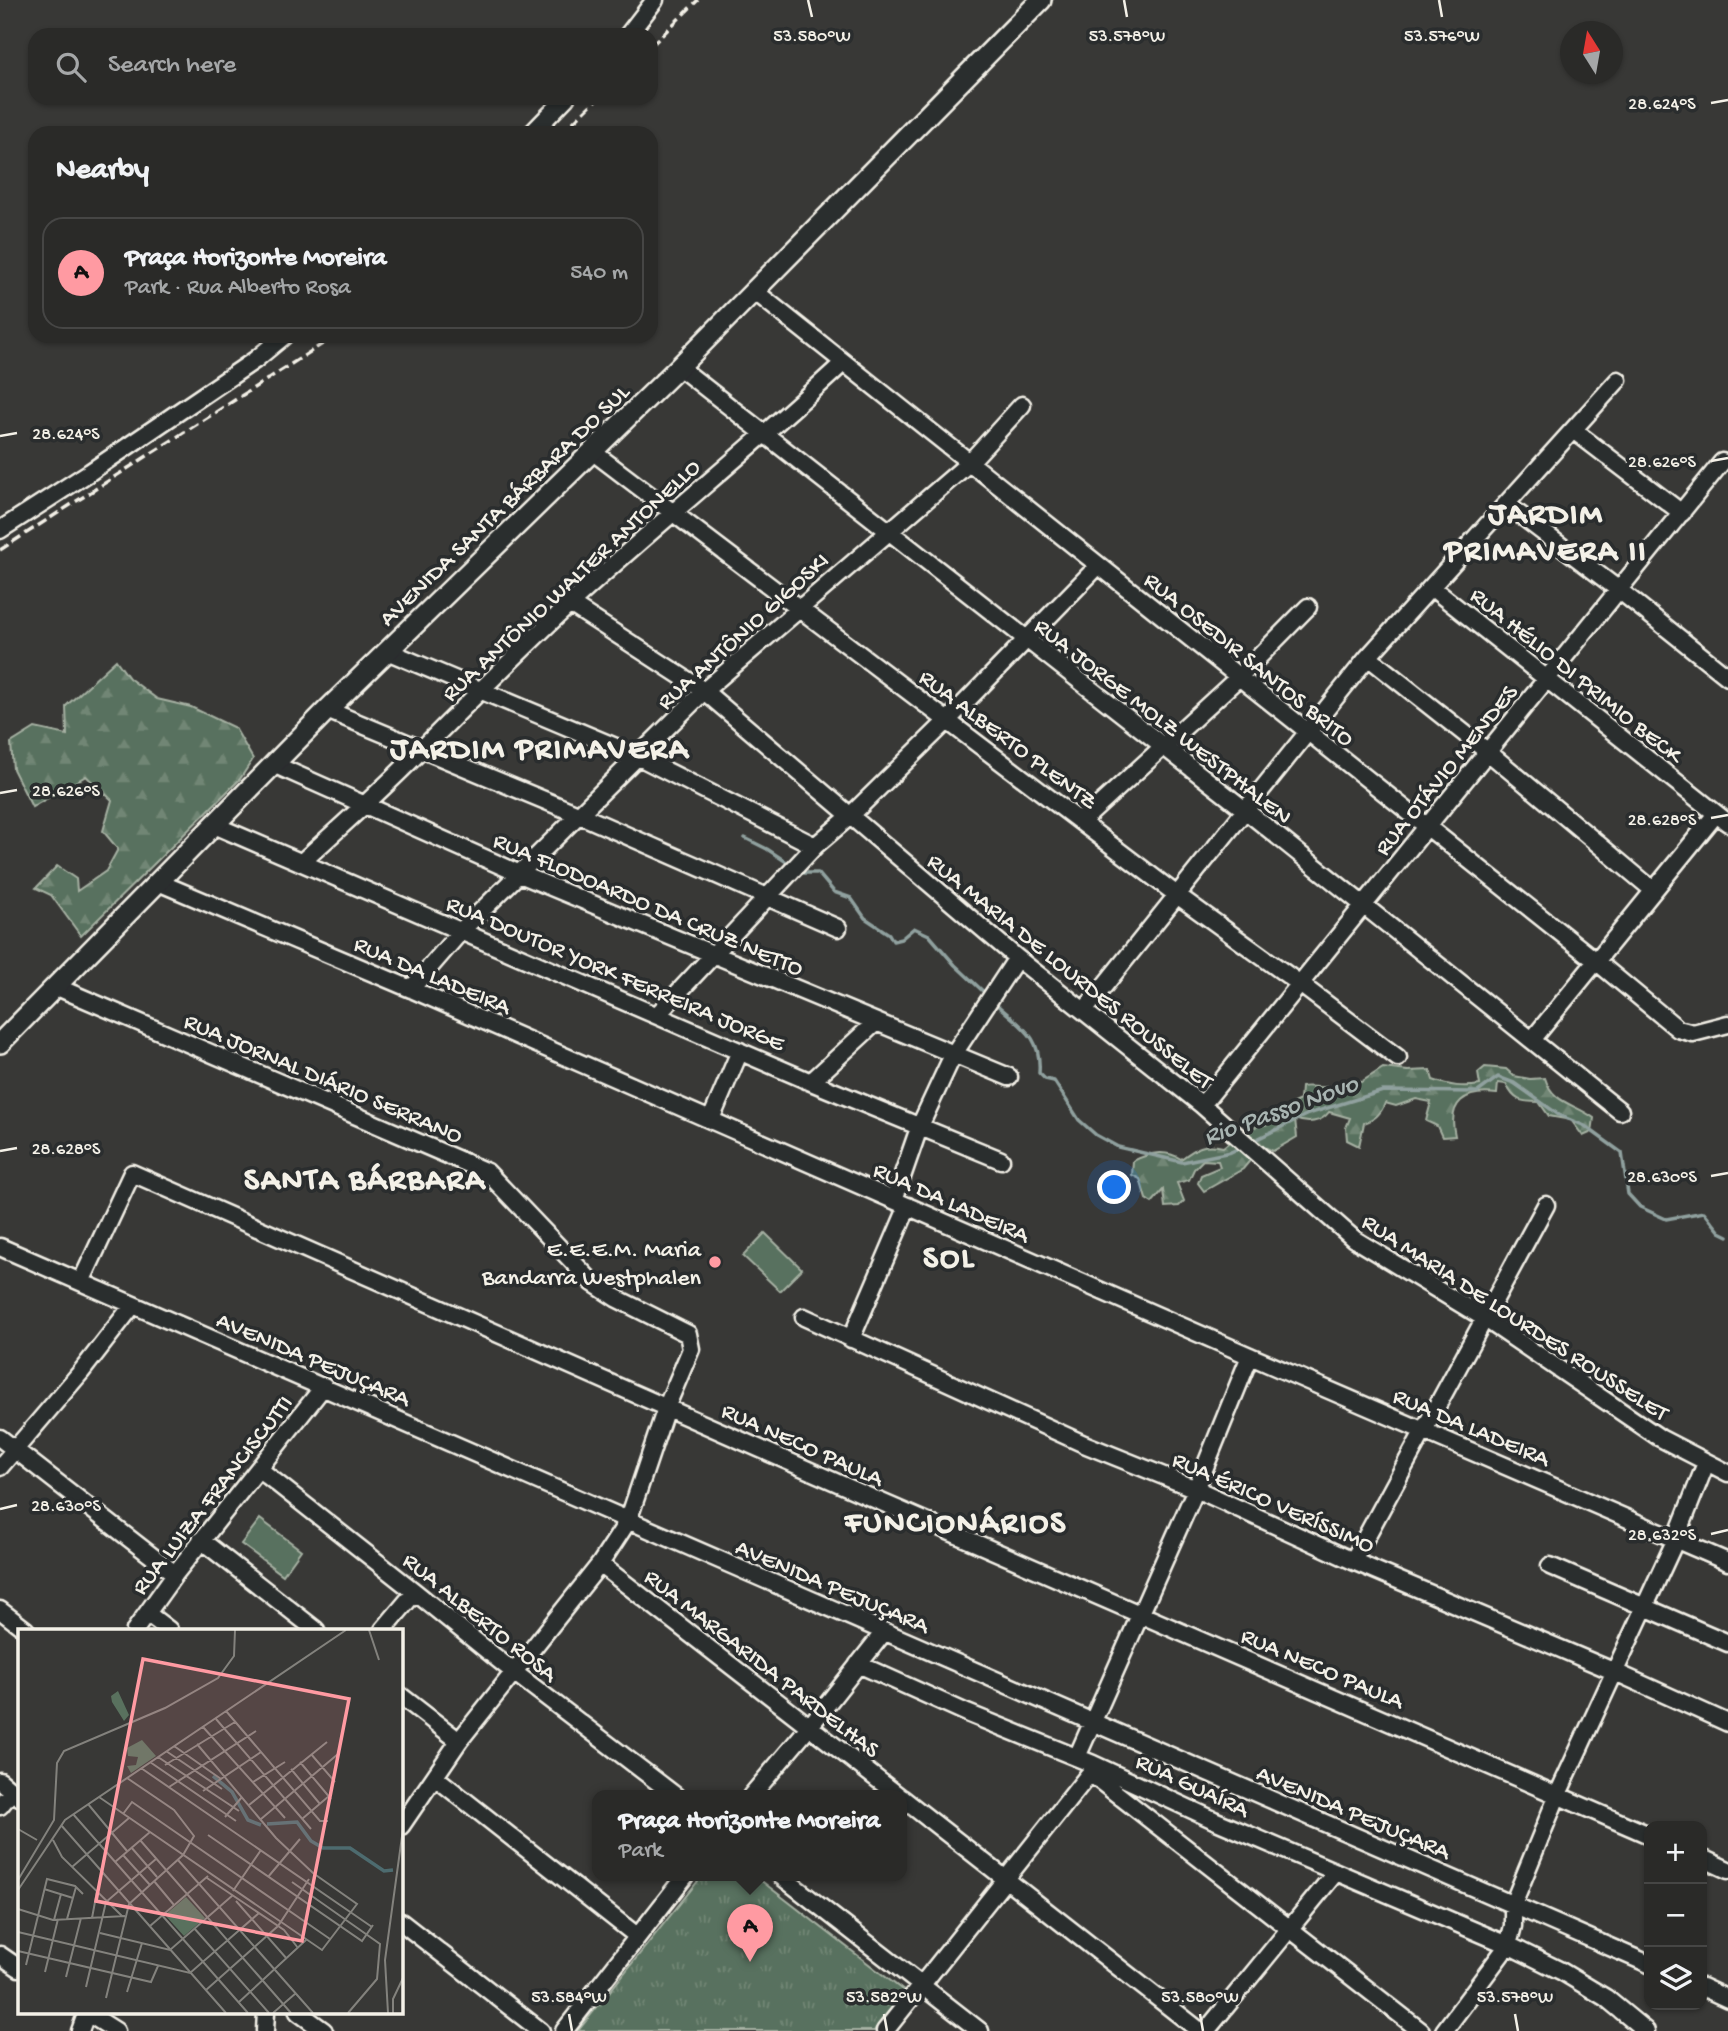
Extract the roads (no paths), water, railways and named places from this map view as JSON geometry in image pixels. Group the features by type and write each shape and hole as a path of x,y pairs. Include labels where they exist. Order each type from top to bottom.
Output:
{"main road":[{"name":"AVENIDA SANTA BÁRBARA DO SUL","path":"0,1043 273,764 679,367 1041,0"}],"street":[{"path":"633,28 655,0"},
{"path":"539,126 559,105"},
{"name":"RUA OSEDIR SANTOS BRITO","path":"753,290 842,364 1239,677 1678,1029 1693,1033 1728,1024"},
{"path":"0,530 233,375 275,343"},
{"name":"RUA ANTÔNIO WALTER ANTONELLO","path":"303,861 422,750 479,690 570,604 672,512 767,434 842,364"},
{"name":"RUA JORGE MOLZ WESTPHALEN","path":"679,367 1245,810 1620,1111"},
{"path":"1083,1011 1368,657 1618,380"},
{"name":"RUA ANTÔNIO GIGOSKI","path":"411,989 462,930 704,691 969,463 1022,405"},
{"path":"1573,430 1682,513"},
{"name":"RUA ALBERTO PLENTZ","path":"593,452 801,607 1177,895 1398,1058"},
{"name":"RUA OTÁVIO MENDES","path":"1202,1105 1722,462"},
{"path":"1506,504 1728,677"},
{"path":"658,1014 815,846 849,817 947,721 1098,566"},
{"name":"RUA HÉLIO DI PRIMIO BECK","path":"1431,587 1722,819"},
{"name":"RUA MARIA DE LOURDES ROUSSELET","path":"570,604 704,691 1017,958 1202,1105 1354,1238 1484,1318 1660,1438 1728,1473"},
{"path":"1082,821 1239,677 1308,607"},
{"path":"387,651 636,756 815,846"},
{"path":"1368,657 1488,752 1653,890"},
{"path":"327,710 838,928"},
{"name":"RUA FLODOARDO DA CRUZ NETTO","path":"273,764 520,874 1009,1077"},
{"path":"1532,1040 1653,890 1722,819"},
{"name":"RUA DOUTOR YORK FERREIRA JORGE","path":"214,825 919,1128 1001,1160"},
{"name":"RUA DA LADEIRA","path":"158,882 411,989 1728,1562"},
{"path":"851,1339 901,1203 919,1128 953,1055 1017,958"},
{"name":"RUA JORNAL DIÁRIO SERRANO","path":"57,987 487,1172 593,1283 616,1298 688,1335 691,1349 666,1408"},
{"path":"811,1082 875,1023"},
{"path":"710,1119 740,1051"},
{"name":"RUA NECO PAULA","path":"81,1282 132,1173 1644,1833"},
{"path":"1353,1561 1546,1205"},
{"name":"AVENIDA PEJUÇARA","path":"0,1247 1644,1962"},
{"path":"0,1467 81,1372 133,1305"},
{"name":"RUA ÉRICO VERÍSSIMO","path":"804,1317 1084,1444 1196,1489 1353,1561 1614,1671 1728,1723"},
{"path":"1077,1758 1196,1489 1250,1356"},
{"name":"RUA LUIZA FRANCISCUTTI","path":"136,1629 174,1574 324,1386"},
{"path":"403,1818 459,1741 600,1564 628,1521 666,1408"},
{"path":"0,1438 174,1574"},
{"path":"1444,2031 1508,1945 1513,1926 1513,1904 1558,1794 1676,1539 1706,1463"},
{"name":"RUA ALBERTO ROSA","path":"259,1469 514,1674 668,1790"},
{"path":"201,1540 315,1629"},
{"name":"RUA MARGARIDA PARDELHAS","path":"600,1564 892,1790"},
{"path":"1550,1566 1728,1643"},
{"path":"384,1629 415,1592"},
{"path":"0,1610 25,1629"},
{"path":"148,1614 168,1629"},
{"path":"756,1790 884,1632"},
{"name":"RUA GUAÍRA","path":"859,1664 967,1713 1077,1758 1091,1768 1508,1945 1561,1971 1606,1998 1646,2031"},
{"path":"402,1697 459,1741"},
{"path":"885,2031 1091,1768 1421,2031"},
{"path":"435,1777 637,1936"},
{"path":"0,1806 11,1790"},
{"name":"RUA MARGARIDA PARDELHAS","path":"907,1802 1200,2031"},
{"path":"1707,1860 1728,1870"},
{"path":"1206,2031 1336,1872"},
{"path":"564,2031 681,1881"},
{"path":"787,1881 980,2031"},
{"path":"402,1924 541,2031"},
{"path":"0,1955 18,1967"},
{"path":"1707,1989 1728,1999"},
{"path":"80,2031 88,2014"},
{"path":"92,2014 116,2031"},
{"path":"301,2014 324,2031"}],"waterway":[{"name":"Rio Passo Novo","path":"745,838 791,865"},
{"name":"Rio Passo Novo","path":"797,870 802,873 818,873 834,892 851,898 865,918 889,934 893,941 901,939 914,928 929,935 955,965 987,995"},
{"name":"Rio Passo Novo","path":"995,1003 1028,1033 1037,1049 1039,1073 1045,1079 1054,1081 1079,1120 1096,1135 1118,1147 1182,1162 1231,1152 1241,1147"},
{"name":"Rio Passo Novo","path":"1251,1142 1308,1114 1383,1091 1478,1092 1498,1077 1514,1083 1559,1115 1585,1126 1622,1153 1628,1194 1640,1207 1666,1219 1704,1212 1720,1232 1728,1236"}],"railway":[{"path":"658,39 698,0"},
{"path":"569,126 591,105"},
{"path":"0,550 324,343"}],"place":[{"name":"E.E.E.M. Maria Bandarra Westphalen","path":"715,1262"},
{"name":"Praça Horizonte Moreira","path":"750,1962"}],"district":[{"name":"JARDIM PRIMAVERA II","path":"1546,530"},
{"name":"JARDIM PRIMAVERA","path":"540,746"},
{"name":"SANTA BÁRBARA","path":"366,1177"},
{"name":"SOL","path":"949,1255"},
{"name":"FUNCIONÁRIOS","path":"956,1520"}]}
